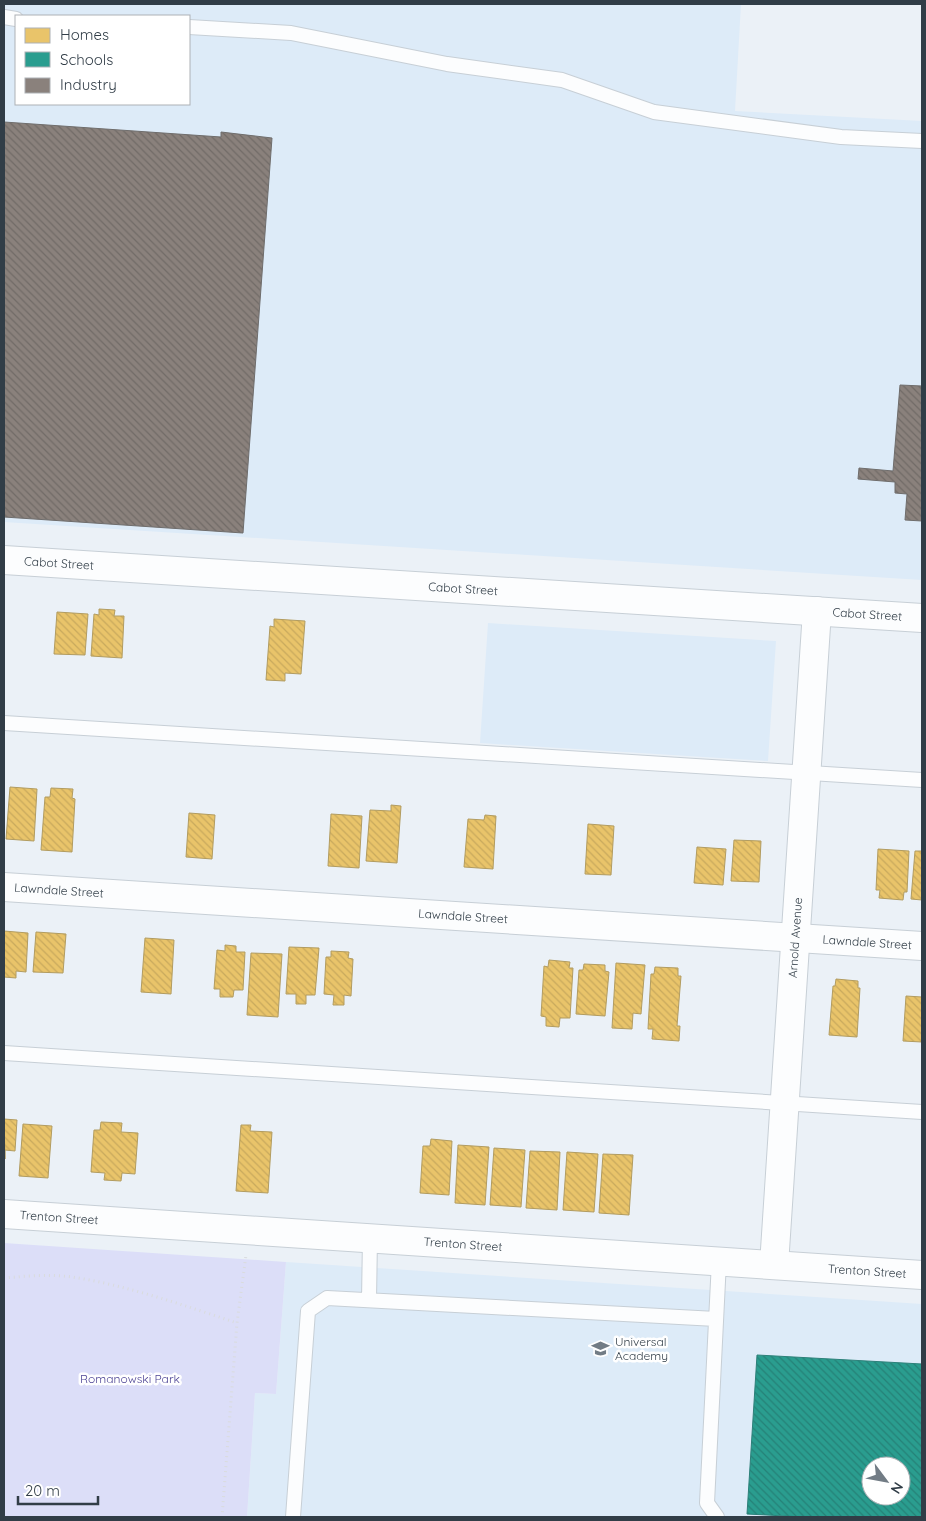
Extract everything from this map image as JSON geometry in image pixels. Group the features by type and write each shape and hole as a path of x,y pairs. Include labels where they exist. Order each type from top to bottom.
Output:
{"street":[{"name":"Cabot Street","path":"4,560 922,618"},
{"name":"Arnold Avenue","path":"774,1265 816,612"},
{"name":"Lawndale Street","path":"4,887 922,946"},
{"name":"Trenton Street","path":"4,1214 922,1274"}],"lane":[{"path":"190,28 291,33 447,64 562,80 654,112 841,137 922,141"},
{"path":"4,723 922,780"},
{"path":"4,1053 922,1112"},
{"path":"369,1300 370,1238"},
{"path":"717,1517 707,1503 719,1261"},
{"path":"293,1517 308,1311 327,1298 716,1319"}],"path":[{"path":"222,1517 247,1230"},
{"path":"4,1278 32,1275 72,1277 186,1306 238,1323"}],"shaded area":[{"path":"4,4 741,4 735,111 922,121 922,580 4,522"},
{"path":"488,623 776,641 768,761 480,743"},
{"name":"Universal Academy","path":"286,1262 922,1304 922,1517 247,1517 255,1393 276,1394"}],"green space":[{"name":"Romanowski Park","path":"4,1243 286,1262 276,1394 255,1393 247,1517 4,1517"}],"building: Homes":[{"path":"99,609 115,610 114,616 124,616 122,658 91,656 94,614 99,615"},
{"path":"57,612 88,614 85,655 54,654"},
{"path":"274,619 305,621 301,674 285,673 285,681 266,680 270,626 274,627"},
{"path":"10,787 37,789 34,841 6,839"},
{"path":"51,788 73,789 72,798 75,799 72,852 41,850 45,797 50,797"},
{"path":"391,805 401,806 397,863 366,861 370,810 391,811"},
{"path":"189,813 215,815 212,859 186,857"},
{"path":"331,814 362,816 359,868 328,866"},
{"path":"485,815 496,816 493,869 464,867 468,819 484,820"},
{"path":"588,824 614,826 611,875 585,874"},
{"path":"734,840 761,841 759,882 731,881"},
{"path":"697,847 726,849 723,885 694,883"},
{"path":"878,849 909,851 907,892 904,892 903,900 879,898 880,890 876,890"},
{"path":"915,851 922,851 922,900 911,899"},
{"path":"4,931 28,933 26,972 16,971 16,978 4,977"},
{"path":"36,932 66,934 63,973 33,972"},
{"path":"145,938 174,940 171,994 141,992"},
{"path":"225,945 236,946 236,952 245,952 243,990 234,990 233,997 220,997 220,989 214,989 217,950 225,951"},
{"path":"289,947 319,948 315,995 306,995 306,1004 296,1004 296,994 286,994"},
{"path":"331,951 349,952 348,958 353,959 351,996 344,995 344,1005 333,1005 334,995 324,994 326,957 331,957"},
{"path":"251,953 282,954 278,1017 247,1015"},
{"path":"549,960 570,962 569,968 573,968 570,1018 560,1018 559,1027 546,1026 546,1017 541,1016 544,966 548,967"},
{"path":"616,963 645,965 641,1014 633,1013 632,1029 612,1028"},
{"path":"584,964 605,965 605,971 609,972 605,1016 576,1014 579,970 583,970"},
{"path":"655,967 678,968 678,976 681,976 677,1026 680,1026 679,1041 652,1039 653,1029 648,1029 651,974 654,974"},
{"path":"836,979 858,981 858,988 860,988 857,1037 829,1035 833,986 835,986"},
{"path":"906,996 922,997 922,1042 903,1041"},
{"path":"4,1119 17,1120 15,1151 5,1150 5,1159"},
{"path":"101,1122 122,1123 121,1132 138,1133 135,1174 122,1173 121,1181 104,1180 105,1173 91,1172 94,1130 100,1130"},
{"path":"23,1124 52,1126 48,1178 19,1176"},
{"path":"241,1125 251,1125 250,1131 272,1132 268,1193 236,1191"},
{"path":"431,1139 452,1141 449,1195 420,1193 423,1146 430,1146"},
{"path":"458,1145 489,1147 485,1205 455,1203"},
{"path":"494,1148 525,1150 521,1207 490,1205"},
{"path":"530,1151 560,1152 557,1210 526,1208"},
{"path":"567,1152 598,1154 594,1212 563,1210"},
{"path":"603,1154 633,1155 629,1215 599,1213"}],"building: Schools":[{"path":"757,1355 922,1364 922,1517 804,1517 747,1514"}],"building: Industry":[{"path":"4,122 221,137 221,132 272,138 243,533 4,517"},
{"path":"900,385 922,386 922,521 905,520 907,494 895,493 895,482 858,479 859,468 893,471"}],"place":[{"name":"Universal Academy","path":"601,1349"}]}
